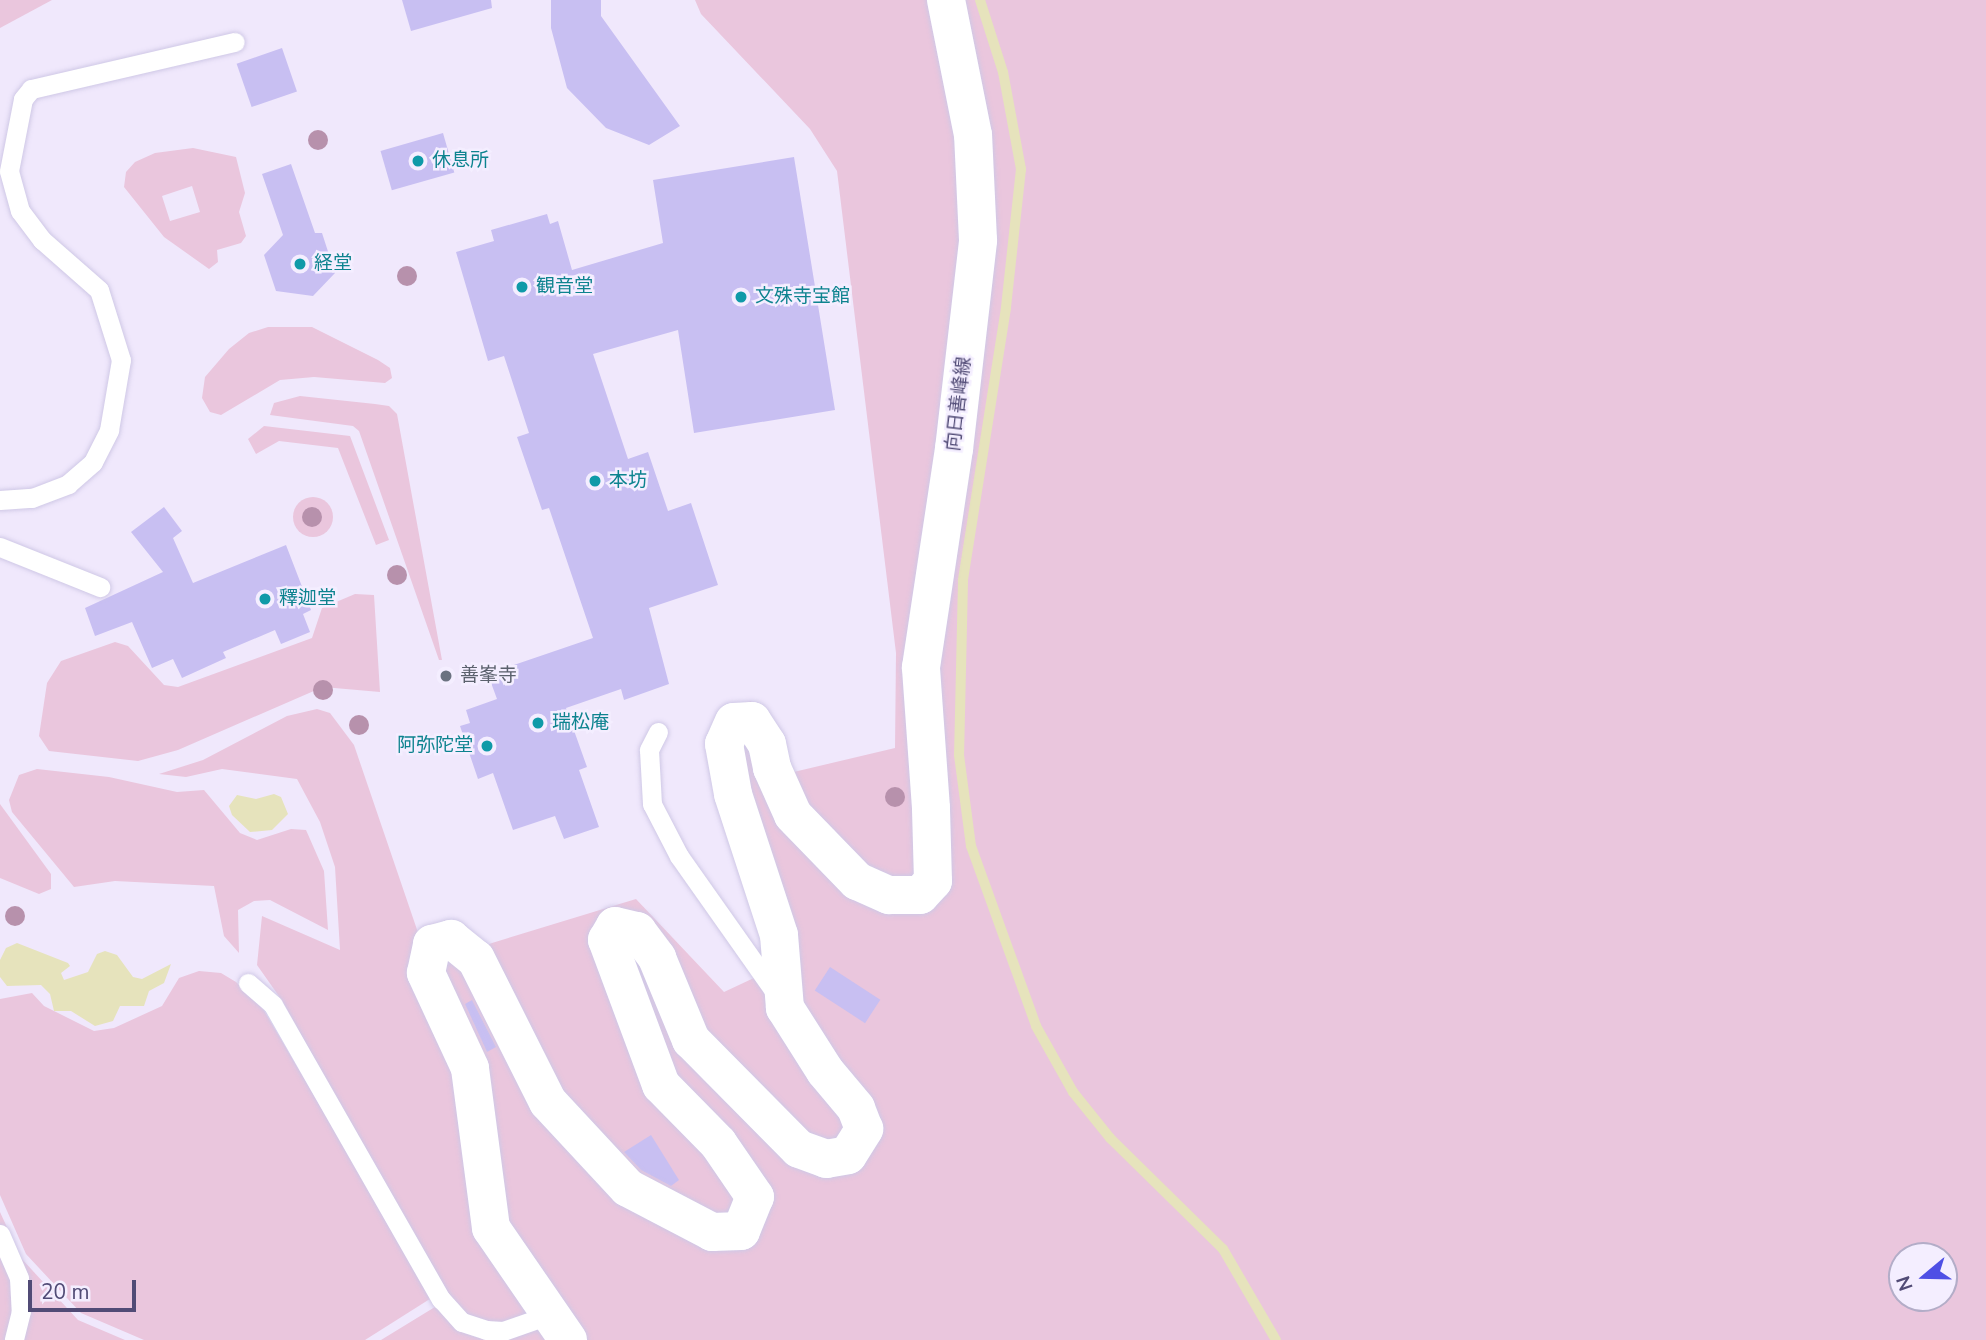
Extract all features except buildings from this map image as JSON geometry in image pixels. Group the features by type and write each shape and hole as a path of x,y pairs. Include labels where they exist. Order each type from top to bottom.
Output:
{"street":[{"name":"向日善峰線","path":"785,1008 779,934 733,794 724,744 734,722 752,721 766,744 772,768 793,815 824,850 857,881 889,895 920,895 933,881 932,808 921,667 954,449 978,240 974,135 946,0"},
{"path":"558,1327 491,1228 470,1068 426,973 432,944 451,939 476,959 548,1102 628,1188 712,1232 741,1231 755,1197 718,1143 661,1085 607,940 615,926 637,931 657,958 691,1040 799,1149 826,1159 848,1154 864,1129 856,1108 825,1071 785,1008"}],"lane":[{"path":"0,500 32,498 68,484 93,462 109,430 121,360 99,290 42,240 20,211 9,171 23,99 31,89 235,42"},
{"path":"0,547 100,587"},
{"path":"658,732 649,750 652,804 679,856 737,933 785,1008"},
{"path":"248,983 273,1005 441,1299 462,1322 486,1330 558,1327"},
{"path":"0,1234 19,1278 21,1311 14,1340"}],"shaded area":[{"path":"0,0 52,0 0,28"},
{"path":"695,0 1986,0 1986,1340 381,1340 448,1299 283,1002 257,965 262,916 340,950 335,867 320,822 297,779 222,769 186,777 159,774 203,760 287,716 317,709 330,713 354,745 426,956 425,970 492,943 636,899 724,992 771,970 729,708 751,701 781,775 895,748 896,653 837,171 810,129 701,14"},
{"path":"193,148 236,157 245,193 239,212 246,236 241,243 217,250 218,262 209,269 164,237 124,187 126,172 135,162 155,153","holes":["192,186 200,212 170,221 162,196"]},
{"path":"268,327 312,327 378,360 390,368 392,378 385,383 314,377 280,380 221,415 210,412 202,398 205,377 229,349 249,333"},
{"path":"300,396 389,406 397,414 442,660 439,660 359,431 353,426 270,415 274,403"},
{"path":"264,426 350,436 389,540 376,545 338,448 279,441 256,454 248,439"},
{"path":"313,497 321,498 327,503 332,509 332,525 327,531 321,536 313,537 305,536 299,531 294,525 293,517 294,509 299,503 305,498"},
{"path":"355,594 374,595 380,692 323,687 178,750 138,761 49,751 39,736 47,683 61,661 115,642 128,646 164,685 178,687 312,638 322,608"},
{"path":"37,769 109,777 177,792 204,790 240,833 257,840 291,829 306,830 324,871 328,930 270,900 254,901 238,910 239,953 224,936 214,886 115,881 74,887 12,812 9,800 19,775"},
{"path":"274,794 281,797 288,814 272,830 250,832 232,815 229,806 237,795 256,799"},
{"path":"0,804 51,874 51,889 39,894 0,878"},
{"path":"17,943 68,963 70,966 61,973 64,980 88,972 97,954 105,951 117,955 133,977 142,979 171,964 164,983 149,991 144,1006 120,1006 113,1021 95,1026 71,1011 54,1011 50,994 41,985 7,986 0,977 0,960 6,948"},
{"path":"199,971 221,973 236,982 263,1009 433,1297 365,1340 144,1340 81,1313 26,1254 0,1195 0,999 32,993 44,1006 94,1031 114,1028 162,1006 179,978"},
{"path":"0,1212 21,1258 78,1320 125,1340 0,1340"}],"waterway":[{"path":"980,0 1003,72 1021,169 1006,308 963,581 959,755 971,846 1036,1026 1073,1092 1110,1138 1223,1249 1276,1340"}],"place":[{"name":"休息所","path":"418,161"},
{"name":"経堂","path":"300,264"},
{"name":"観音堂","path":"522,287"},
{"name":"文殊寺宝館","path":"741,297"},
{"name":"本坊","path":"595,481"},
{"name":"釋迦堂","path":"265,599"},
{"name":"善峯寺","path":"446,676"},
{"name":"瑞松庵","path":"538,723"},
{"name":"阿弥陀堂","path":"487,746"}]}
